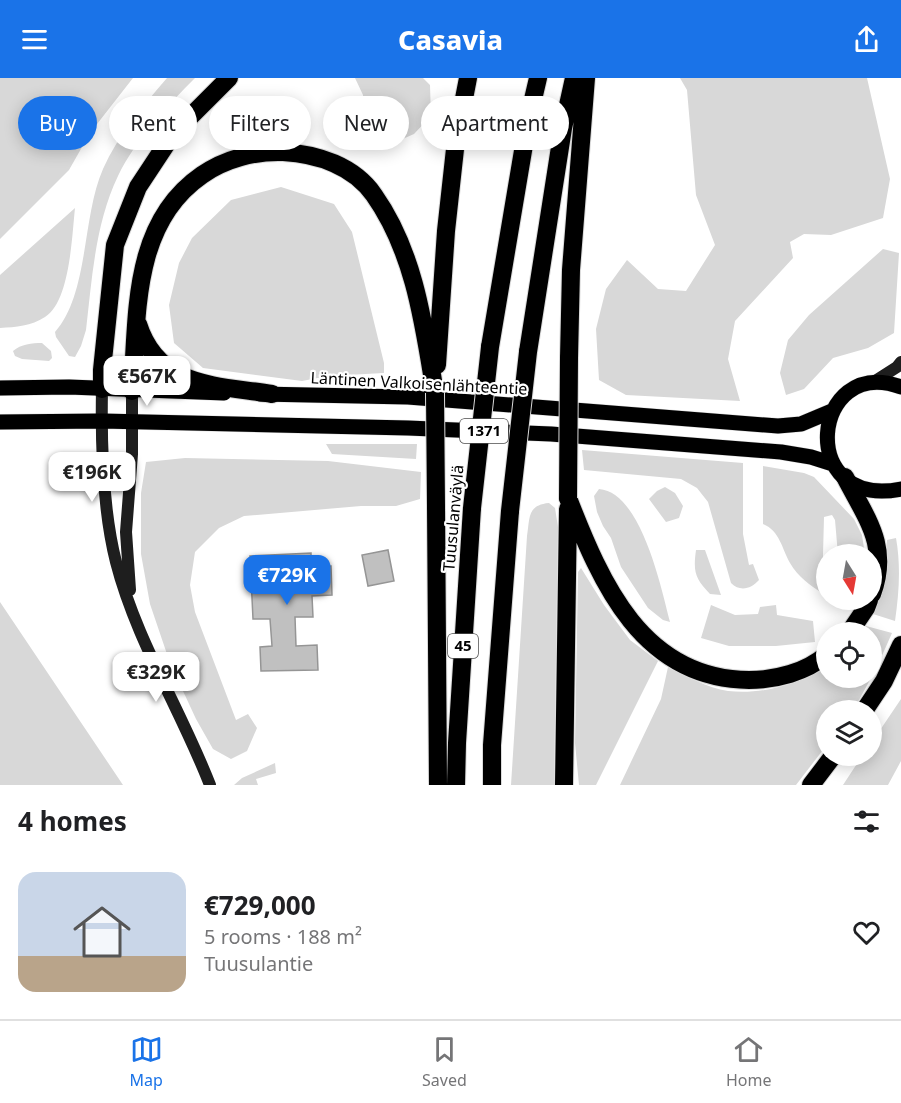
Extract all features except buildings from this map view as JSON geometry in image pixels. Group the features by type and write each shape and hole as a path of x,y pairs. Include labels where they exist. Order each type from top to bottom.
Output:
{"highway":[{"path":"102,389 115,245 138,187 173,134 229,78"},
{"path":"438,785 433,347 456,140 468,78"},
{"name":"Tuusulanväylä","path":"456,785 472,508 490,347 528,121 538,78"},
{"name":"45","path":"492,785 492,745 510,510 528,352 563,128 574,78"},
{"path":"564,785 569,358 572,270 586,78"},
{"path":"132,391 140,283 150,243 165,212 188,185 215,166 244,156 274,152 303,153 355,174 373,194 390,219 402,245 433,347"},
{"path":"137,320 143,338 151,351 176,374 194,382 272,394"},
{"path":"839,470 876,536 876,544"},
{"path":"568,498 608,589 626,616 656,646 671,657 686,666 714,676 753,680 790,674 816,662"},
{"path":"871,700 884,681 901,645"},
{"path":"811,785 825,766"}],"main road":[{"path":"901,362 872,383 856,388 842,398 828,421 826,443 839,470 858,486 887,492 901,489"},
{"path":"872,383 901,387"},
{"name":"Läntinen Valkoisenlähteentie","path":"0,388 69,387 132,391 408,397 778,426 801,424 832,411"},
{"path":"102,389 109,522 116,562 131,609 210,785"},
{"path":"131,609 126,532 132,454 132,391"},
{"path":"0,422 132,422"},
{"name":"1371","path":"132,422 408,428 551,434 781,452 811,457 839,470"}],"shaded area":[{"path":"0,78 133,78 119,96 109,96 109,109 97,124 97,96 18,96 18,150 80,150 69,170 0,239"},
{"path":"167,78 195,78 178,96 152,96"},
{"path":"355,78 423,78 430,85 430,96 421,96 421,127 409,136 409,96 363,95"},
{"path":"680,78 867,78 890,179 883,218 831,235 804,234 790,242 793,258 735,321 728,359 740,401 626,395 599,380 596,329 606,289 627,260 658,289 686,291 715,245 696,195 687,90"},
{"path":"112,150 133,150 118,176 104,213 99,232 86,330 75,357 69,356 55,332 66,316 74,297 96,188"},
{"path":"281,187 334,204 352,232 384,363 384,373 328,376 302,381 203,368 174,343 169,305 179,263 192,238 231,200"},
{"path":"75,208 65,283 53,309 45,317 34,322 0,328 0,275"},
{"path":"883,249 899,253 894,333 868,348 833,358 804,389 786,395 780,373 788,340 809,315"},
{"path":"42,343 51,351 52,358 49,361 22,359 15,356 13,351 23,345"},
{"path":"326,444 417,444 416,459 332,454"},
{"path":"582,450 743,463 743,534 749,565 753,564 759,580 753,586 745,588 738,588 731,583 708,502 697,488 681,479 584,470"},
{"path":"185,458 328,461 421,472 420,499 396,506 361,506 244,516 219,528 195,552 190,585 195,612 236,720 248,714 257,728 247,751 231,759 213,749 170,663 150,604 141,554 141,493 146,462"},
{"path":"763,466 804,473 814,477 854,519 862,535 863,544 837,544 835,520 832,515 824,517 823,544 816,544 816,589 797,572 777,536 763,524"},
{"path":"665,487 675,493 683,506 679,518 666,522 649,499"},
{"path":"599,489 614,494 627,506 638,523 655,565 670,622 663,620 648,608 621,567 611,538 597,512 594,496"},
{"path":"549,503 555,508 558,527 554,785 511,785 527,536 533,510 537,506"},
{"path":"896,538 899,559 895,621 873,614 875,610 882,610 887,540"},
{"path":"696,550 705,550 721,595 710,594 698,579 695,569"},
{"path":"581,568 604,605 630,640 658,661 596,785 579,785 575,743 578,572"},
{"path":"0,602 123,785 0,785"},
{"path":"711,605 735,615 758,614 760,607 776,605 777,615 813,621 815,642 776,646 729,646 701,638"},
{"path":"882,630 892,633 882,656"},
{"path":"668,667 712,687 728,691 766,690 816,673 816,688 866,688 859,700 816,700 816,759 796,785 620,785 661,699"},
{"path":"901,699 901,761 888,785 843,785 855,766 882,766 882,727"},
{"path":"275,763 276,773 256,779 258,785 234,785 242,778"}]}
